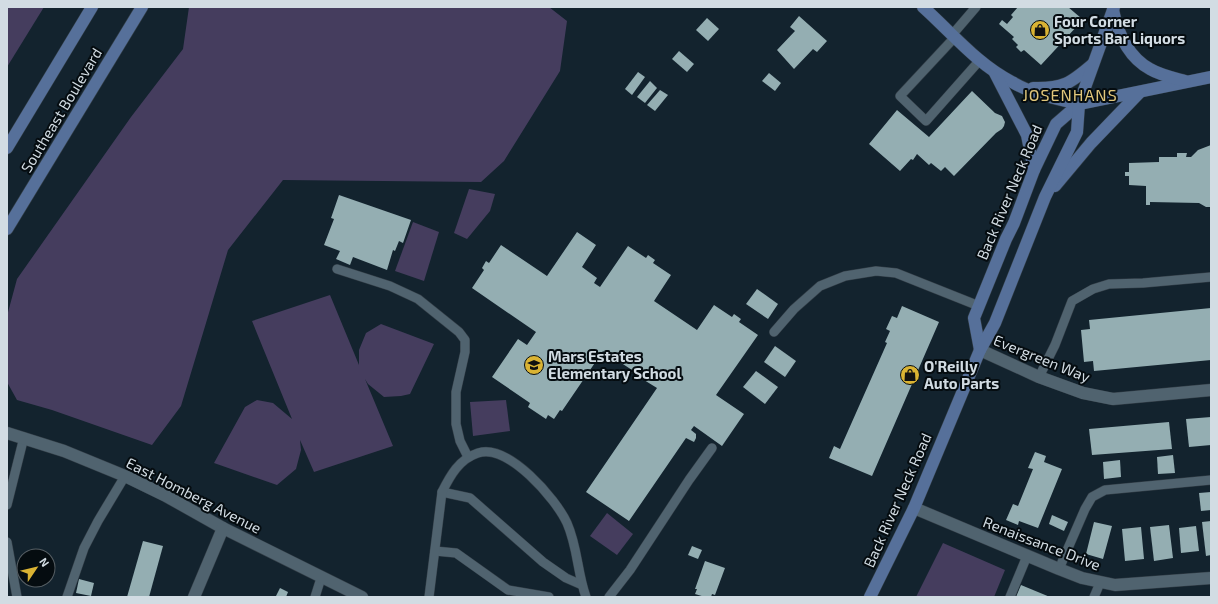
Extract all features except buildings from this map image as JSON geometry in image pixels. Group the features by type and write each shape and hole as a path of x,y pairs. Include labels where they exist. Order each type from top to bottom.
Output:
{"street":[{"name":"Southeast Boulevard","path":"7,148 92,7"},
{"name":"Southeast Boulevard","path":"7,229 142,7"},
{"path":"923,7 994,72 1024,88 1059,100 1079,104 1211,77"},
{"path":"1079,104 1114,8"},
{"path":"1114,8 1116,24 1125,44 1136,59 1151,70 1186,82"},
{"path":"1024,88 1046,89 1061,86 1075,80 1094,63"},
{"path":"994,72 1026,135 1034,170"},
{"path":"1045,197 1091,143 1140,92"},
{"name":"Back River Neck Road","path":"980,350 974,318 1034,170 1056,124 1079,104"},
{"name":"Back River Neck Road","path":"870,597 914,508 980,350 995,323 1045,197 1077,132 1079,104"},
{"name":"Evergreen Way","path":"980,350 1039,377 1083,393 1113,399 1211,390"},
{"name":"East Homberg Avenue","path":"7,432 64,451 125,476 166,496 223,528 321,578 362,597"},
{"name":"Renaissance Drive","path":"914,508 1059,569 1100,583 1115,585 1211,578"},
{"path":"194,597 223,528"}],"lane":[{"path":"976,7 954,36 900,96 926,121 980,60"},
{"path":"337,269 390,286 418,299 460,332 465,340 465,352 456,392 456,424 460,442 468,457"},
{"path":"774,332 794,309 820,286 845,276 876,271 896,273 979,306"},
{"path":"1039,377 1055,345 1072,301 1093,289 1109,284 1143,283 1211,277"},
{"path":"7,505 24,438"},
{"path":"609,597 630,570 689,480 712,448"},
{"path":"428,597 442,492 456,467 468,457 479,452 492,452 517,464 537,482 566,521 575,542 582,585 586,597"},
{"path":"67,597 84,548 125,476"},
{"path":"1059,569 1085,508 1092,496 1105,490 1211,480"},
{"path":"442,492 470,498 543,562 566,578 582,585"},
{"path":"7,542 18,597"},
{"path":"435,551 456,554 508,590 549,597"},
{"path":"1010,597 1027,556"},
{"path":"315,597 321,578"},
{"path":"1094,597 1100,583"}],"shaded area":[{"path":"7,7 44,7 7,67"},
{"path":"189,7 549,7 567,21 560,71 504,161 481,182 283,180 228,250 181,406 152,445 52,410 17,400 7,382 7,316 17,279 131,117 183,49"},
{"path":"469,189 495,194 490,211 467,239 454,233"},
{"path":"413,222 439,232 424,281 395,271"},
{"path":"330,295 359,365 359,350 366,333 381,324 434,344 410,394 384,397 368,384 365,379 393,446 314,472 300,440 301,450 296,469 277,485 214,463 245,407 257,400 273,403 292,419 252,321"},
{"path":"506,400 510,431 473,436 470,402"},
{"path":"607,513 633,534 617,555 590,536"},
{"path":"943,543 1005,570 994,597 916,597"}],"place":[{"name":"Four Corner Sports Bar Liquors","path":"1040,30"},
{"name":"Mars Estates Elementary School","path":"534,365"},
{"name":"O'Reilly Auto Parts","path":"910,375"}],"district":[{"name":"JOSENHANS","path":"1070,94"}]}
